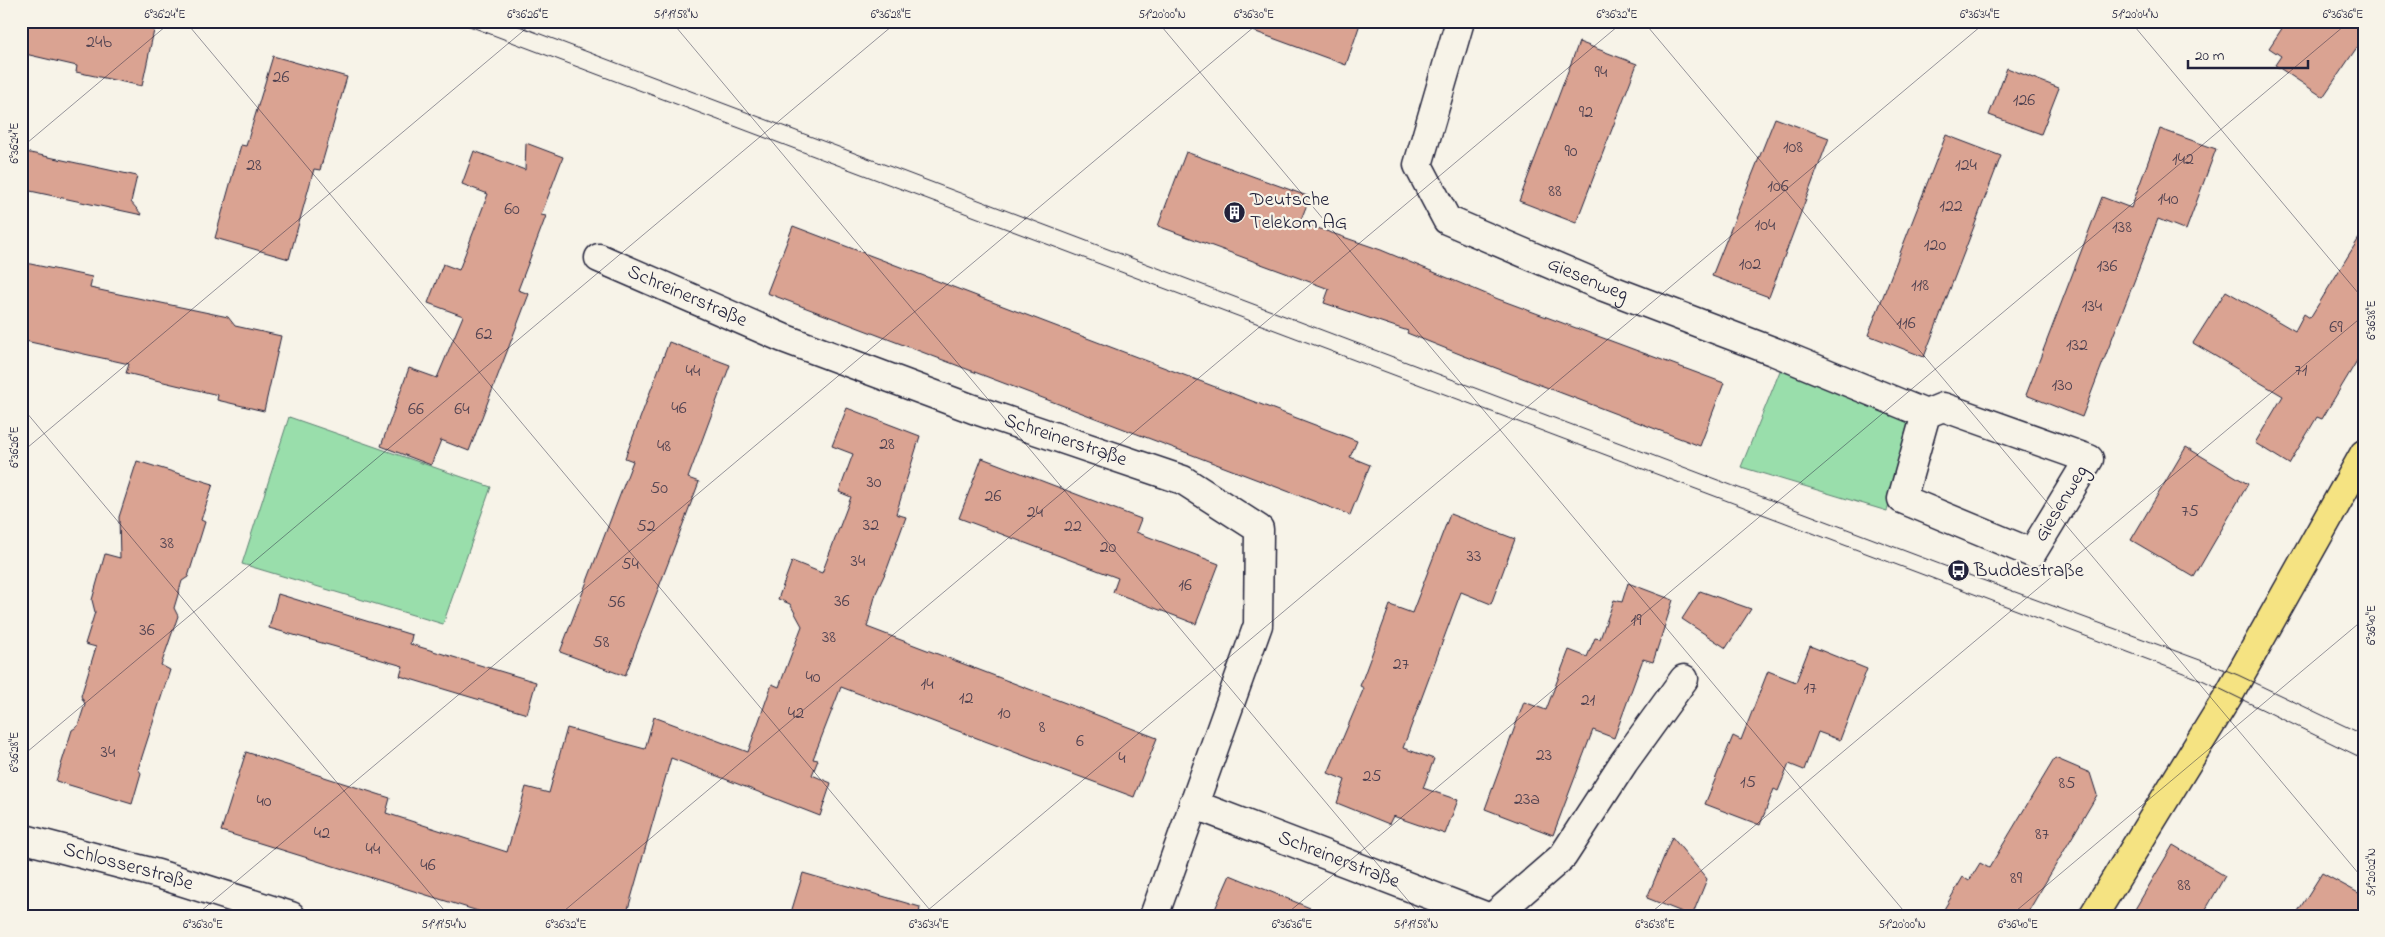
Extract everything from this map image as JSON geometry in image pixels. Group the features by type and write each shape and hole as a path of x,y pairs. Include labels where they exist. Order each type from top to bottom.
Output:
{"main road":[{"path":"2093,916 2230,693 2263,630 2364,454"}],"street":[{"name":"Giesenweg","path":"1460,21 1418,165 1447,220 1604,287 1775,352 1926,414 1943,407 2089,459 2032,553 1902,499 1926,414"},
{"name":"Schreinerstraße","path":"599,258 792,341 973,409 1183,480 1259,529 1258,625 1154,916"},
{"path":"1494,916 1563,856 1624,762 1684,679"},
{"name":"Schreinerstraße","path":"1193,804 1485,916"},
{"name":"Schlosserstraße","path":"21,838 158,874 249,910 291,916"}],"green space":[{"path":"1782,366 1912,418 1887,511 1741,467"},
{"path":"289,417 491,487 443,624 242,564"}],"building":[{"path":"21,21 156,21 142,86 76,72 77,66 21,53"},
{"path":"1238,21 1361,21 1346,65 1237,25"},
{"path":"2287,21 2364,21 2364,37 2323,97 2275,65 2281,56 2269,48"},
{"path":"1579,42 1637,64 1576,223 1519,201"},
{"path":"273,56 347,77 320,170 314,169 289,259 215,238 241,145 246,146"},
{"path":"2007,68 2059,88 2041,134 1989,115"},
{"path":"1775,118 1829,138 1769,297 1712,276"},
{"path":"2160,129 2216,149 2186,230 2158,219 2082,417 2026,395 2102,197 2131,208"},
{"path":"1946,135 2001,156 1924,357 1868,335"},
{"path":"526,143 563,157 541,215 546,216 518,290 529,294 469,451 441,440 431,465 381,446 409,368 437,378 463,316 428,303 443,264 459,270 488,194 462,184 474,151 525,170"},
{"path":"21,151 137,176 131,202 142,215 21,189"},
{"path":"1186,152 1310,197 1300,222 1381,250 1498,299 1724,383 1700,446 1462,355 1407,333 1408,331 1324,303 1329,289 1158,226"},
{"path":"793,226 1357,441 1350,457 1370,465 1350,515 767,293"},
{"path":"2364,230 2364,349 2322,419 2317,417 2289,464 2255,443 2283,396 2193,343 2226,291 2295,331 2304,314 2310,318"},
{"path":"21,262 92,277 90,288 228,317 235,326 281,336 264,411 217,400 218,395 126,373 129,364 21,340"},
{"path":"669,342 730,365 688,478 699,482 625,676 560,652 633,461 625,458"},
{"path":"847,408 920,436 896,514 906,517 876,593 867,627 1157,738 1134,797 841,687 813,759 818,760 812,775 831,783 820,816 671,758 626,916 494,916 221,831 246,752 390,798 386,813 507,852 526,787 549,793 567,728 645,749 654,717 748,752 772,684 779,687 802,626 790,604 778,599 792,561 822,573 851,497 839,492 853,454 832,446"},
{"path":"2186,447 2248,484 2194,577 2131,540"},
{"path":"982,458 1141,519 1136,532 1219,564 1196,624 1113,592 1118,578 959,518"},
{"path":"137,461 213,484 201,520 205,522 188,577 182,581 174,608 178,616 161,665 170,670 138,769 141,773 132,804 56,781 72,730 78,726 85,704 81,696 96,647 85,644 95,612 92,600 105,554 120,558 119,517"},
{"path":"1450,514 1515,539 1491,604 1461,592 1403,748 1434,759 1423,788 1458,800 1445,834 1393,816 1389,824 1337,803 1345,780 1328,773 1364,688 1360,686 1390,605 1412,613"},
{"path":"1628,583 1673,600 1653,662 1643,659 1614,738 1593,730 1553,835 1485,809 1524,702 1546,710 1569,650 1587,657 1595,638 1600,639 1614,600 1622,602"},
{"path":"1700,591 1751,609 1726,648 1682,619"},
{"path":"278,594 412,635 410,644 536,682 527,714 400,676 403,666 269,628"},
{"path":"1810,646 1867,669 1840,740 1818,732 1804,770 1789,764 1778,791 1774,789 1760,825 1705,804 1733,736 1741,740 1768,671 1796,682"},
{"path":"2055,758 2090,773 2097,795 2028,912 2034,916 1940,916 1963,877 1969,881 1980,863 1989,868"},
{"path":"1672,837 1707,879 1692,916 1647,898"},
{"path":"2173,845 2225,876 2202,916 2131,916"},
{"path":"803,873 920,907 919,916 790,916"},
{"path":"2322,873 2364,896 2364,916 2295,916"},
{"path":"1230,875 1327,915 1327,916 1212,916"}],"tram line":[{"path":"456,21 2202,680 2364,759"},
{"path":"506,21 1958,571 2200,660 2238,675 2364,735"}],"place":[{"name":"Deutsche Telekom AG","path":"1234,212"},
{"name":"Buddestraße","path":"1958,571"}]}
